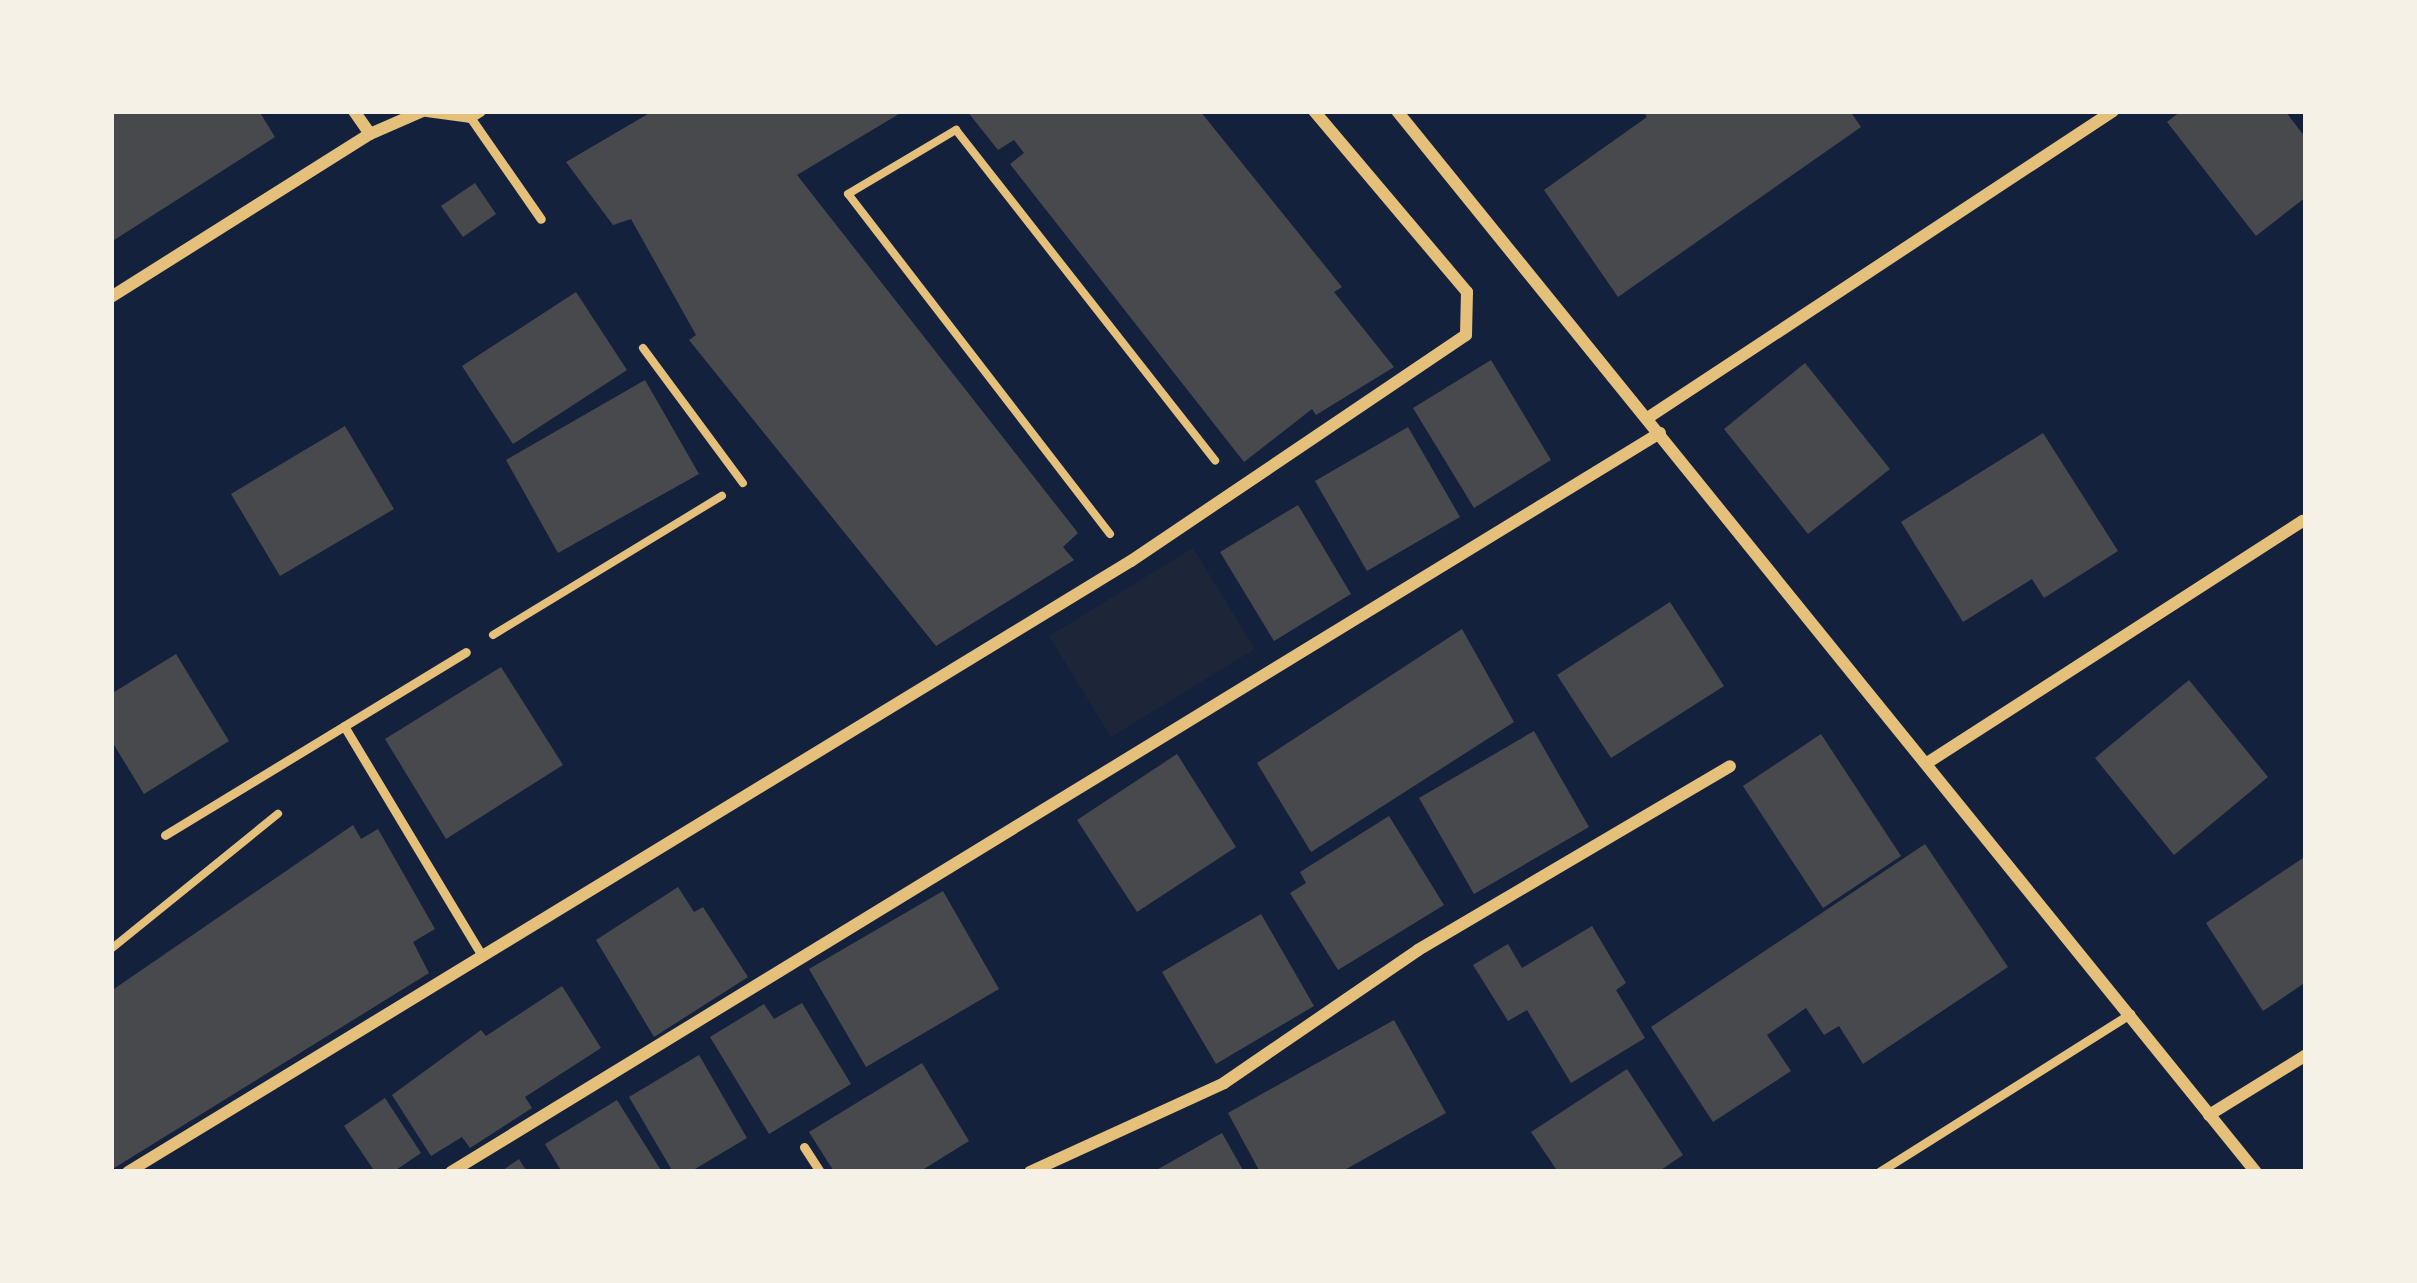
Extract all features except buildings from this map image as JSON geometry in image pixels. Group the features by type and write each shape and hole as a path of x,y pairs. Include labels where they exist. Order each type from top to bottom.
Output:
{"street":[{"path":"354,111 370,134"},
{"path":"111,297 370,134 425,111 475,114"},
{"path":"128,1172 1131,561 1466,335 1467,292 1314,111"},
{"path":"1397,111 2256,1172"},
{"path":"1649,418 2113,111"},
{"path":"451,1172 1660,433"},
{"path":"1927,763 2304,520"},
{"path":"1030,1172 1224,1083 1418,950 1730,766"},
{"path":"2209,1115 2306,1054"}],"lane":[{"path":"475,114 541,219"},
{"path":"165,835 466,652"},
{"path":"344,726 482,956"},
{"path":"1879,1172 2130,1014"},
{"path":"804,1147 820,1172"}],"path":[{"path":"1131,561 848,194 956,130 1238,490"},
{"path":"643,349 743,483"},
{"path":"466,652 722,496"},
{"path":"111,949 284,810"}],"shaded area":[{"path":"1193,548 1255,649 1111,737 1049,636"}]}
